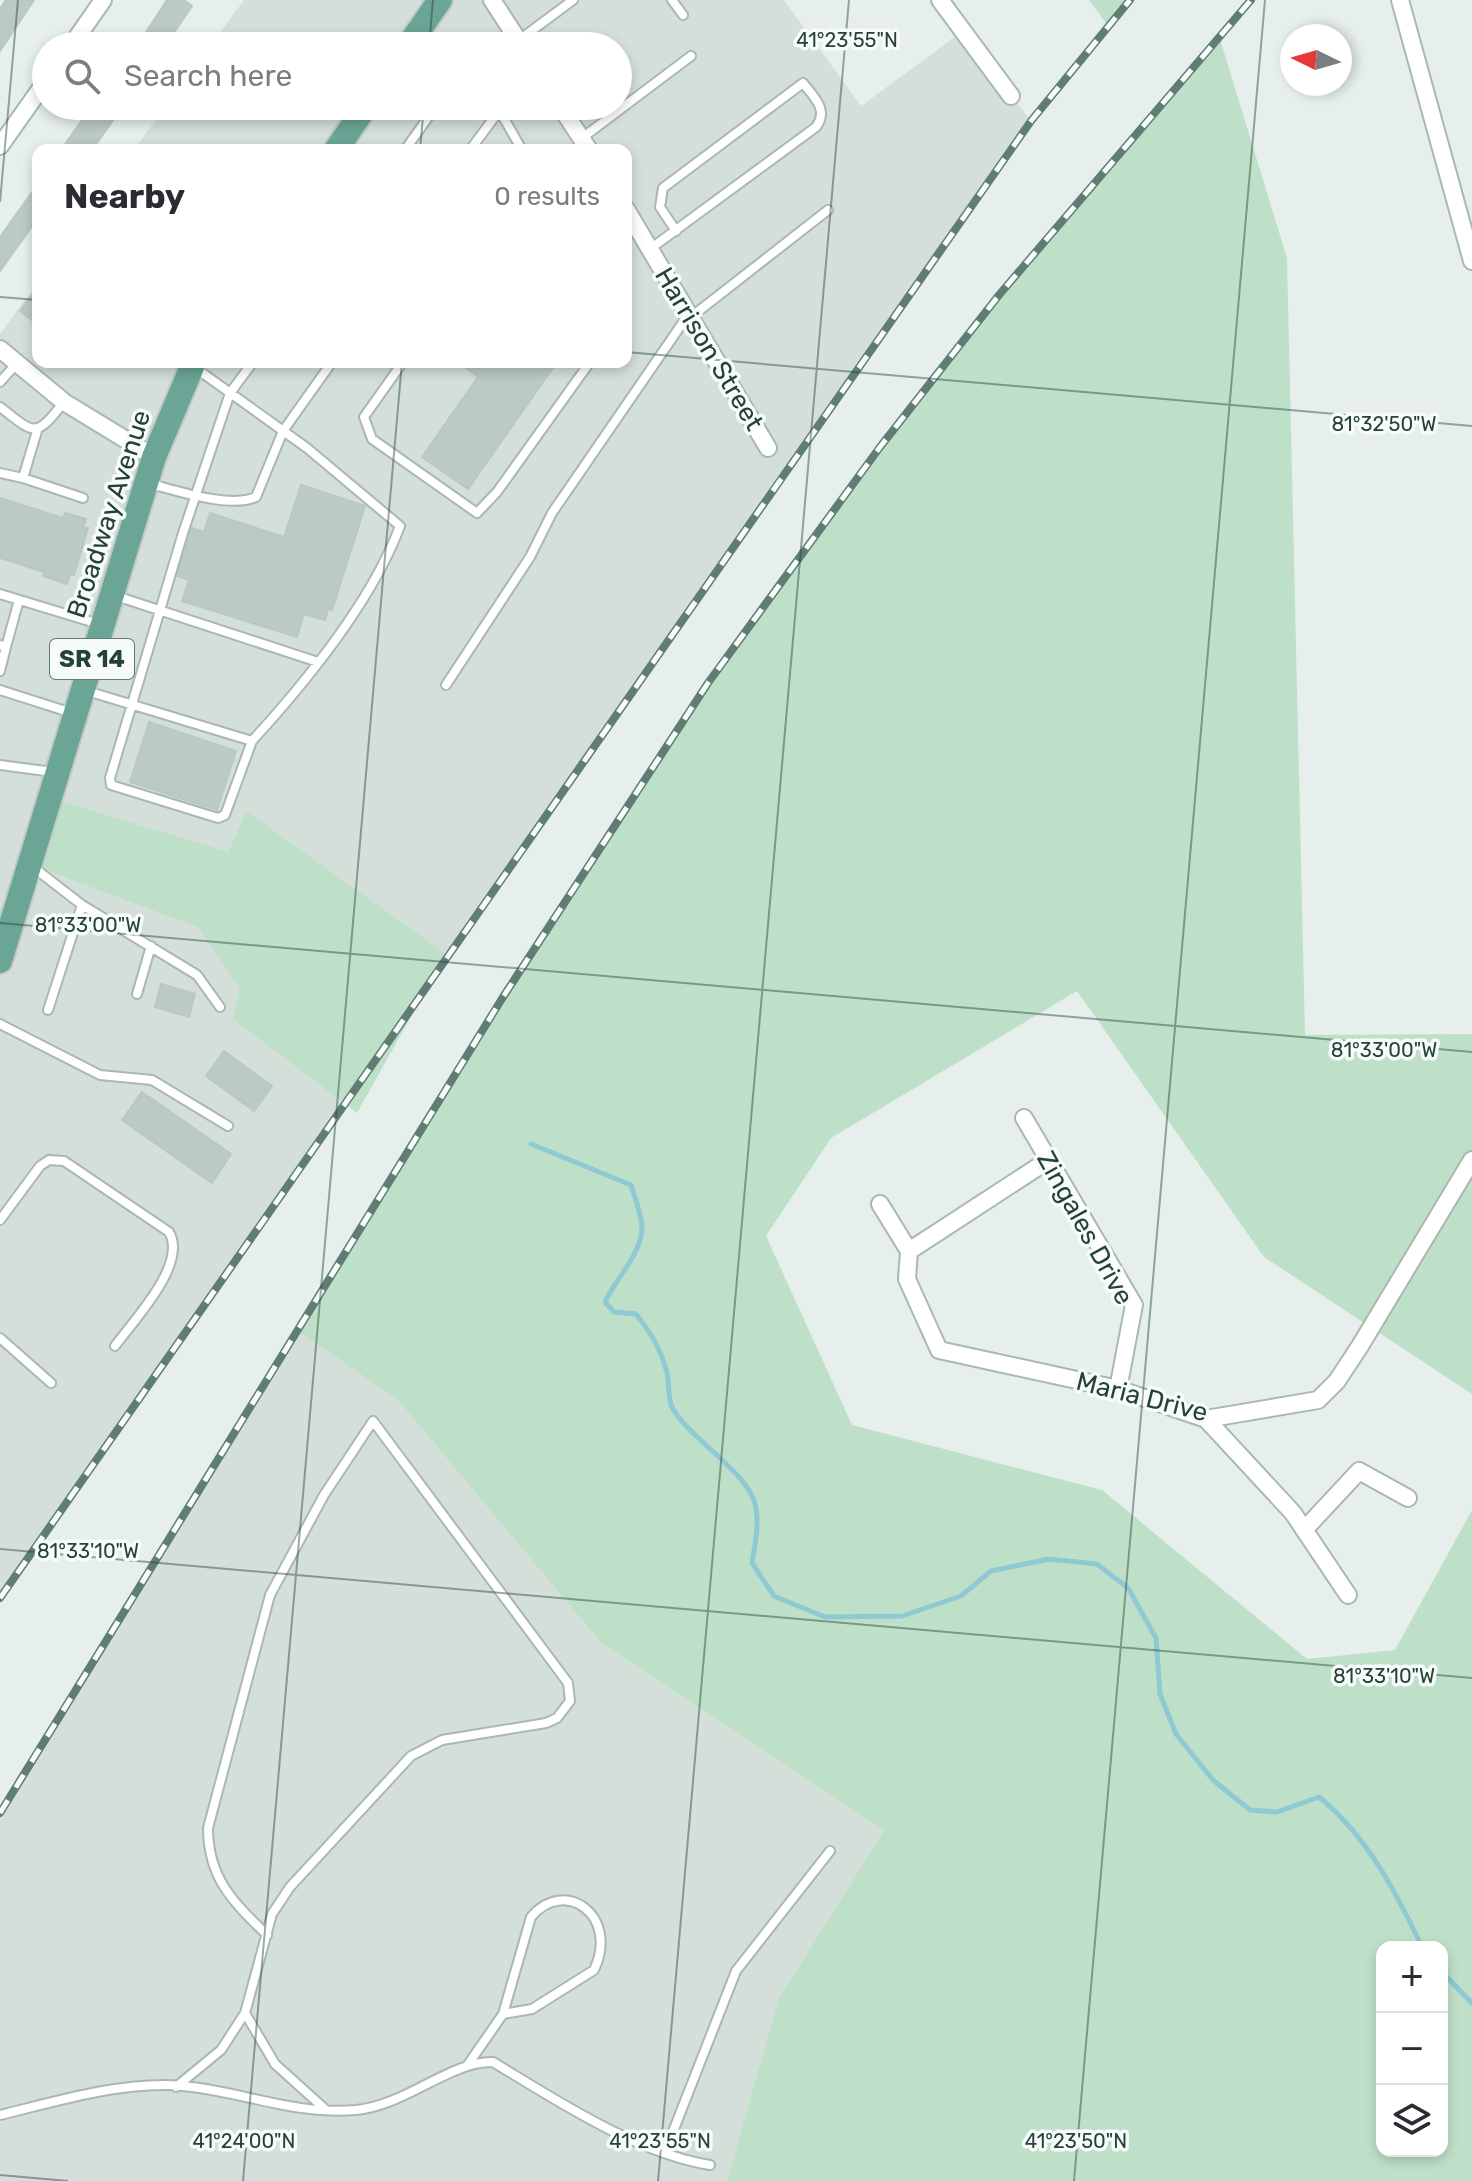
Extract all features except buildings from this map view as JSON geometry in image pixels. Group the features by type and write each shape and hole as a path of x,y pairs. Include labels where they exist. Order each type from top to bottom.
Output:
{"main road":[{"path":"418,32 440,0"},
{"path":"340,144 356,120"},
{"name":"Broadway Avenue","path":"0,961 154,457 191,368"}],"street":[{"path":"81,32 103,0"},
{"path":"492,0 513,32"},
{"path":"940,0 1011,96"},
{"path":"1400,0 1472,261"},
{"path":"0,146 32,101"},
{"path":"569,120 585,144"},
{"name":"Harrison Street","path":"632,219 768,448"},
{"path":"0,349 64,402 154,457"},
{"name":"Zingales Drive","path":"1024,1118 1134,1305 1118,1389"},
{"name":"Maria Drive","path":"880,1204 909,1251 907,1279 939,1350 1118,1389 1206,1419 1318,1400 1337,1381 1360,1346 1472,1160"},
{"path":"909,1251 1047,1161"},
{"path":"1206,1419 1304,1530 1348,1595"},
{"path":"1304,1530 1359,1471 1408,1498"}],"lane":[{"path":"534,32 573,0"},
{"path":"672,0 683,15"},
{"path":"632,105 691,56"},
{"path":"650,249 676,231 816,127 820,121 820,105 803,83 663,188 660,207 676,231"},
{"path":"409,144 426,120"},
{"path":"474,144 490,120"},
{"path":"505,120 519,144"},
{"path":"585,144 614,120"},
{"path":"446,685 530,557 552,513 689,316 828,210"},
{"path":"0,382 17,363"},
{"path":"198,368 230,393 283,431 400,526 388,559 318,662 297,692 252,741 225,815 218,818 111,785 110,778 160,609 230,393 249,368"},
{"path":"146,482 196,496 247,502 256,497 283,431 328,368"},
{"path":"399,368 364,417 372,439 477,513 497,492 586,368"},
{"path":"0,407 30,430 37,431 45,427 64,402"},
{"path":"23,478 37,431"},
{"path":"0,473 83,498"},
{"path":"0,594 102,626"},
{"path":"112,595 318,662"},
{"path":"0,671 3,646 19,600"},
{"path":"0,690 75,714"},
{"path":"83,690 252,741"},
{"path":"0,765 58,772"},
{"path":"29,864 82,905 197,975 220,1007"},
{"path":"48,1010 82,905"},
{"path":"137,994 151,946"},
{"path":"0,1024 100,1075 152,1080 228,1126"},
{"path":"0,1220 40,1166 49,1160 64,1161 169,1232 175,1241 169,1267 115,1346"},
{"path":"0,1338 51,1383"},
{"path":"176,2087 221,2050 245,2013 267,1935 272,1914 290,1887 411,1756 442,1740 546,1723 557,1718 570,1701 568,1683 373,1421 324,1495 270,1595 208,1828 208,1856 219,1881 267,1935"},
{"path":"665,2152 736,1971 830,1851"},
{"path":"467,2066 503,2014 531,1917 541,1905 552,1902 565,1901 587,1910 598,1922 603,1937 594,1970 532,2009 503,2014"},
{"path":"245,2013 275,2064 328,2112"},
{"path":"0,2115 88,2093 176,2087 328,2112 387,2105 467,2066 493,2062 602,2124 687,2162 710,2165"}],"shaded area":[{"path":"244,0 784,0 861,106 963,31 1031,121 0,1599 0,334 32,290 32,368 632,368 632,144 138,144 156,120 632,120 632,32 220,32"},
{"path":"297,1331 397,1399 601,1643 885,1832 778,2000 727,2181 0,2181 0,1813"}],"green space":[{"path":"1089,0 1130,0 1108,26"},
{"path":"1219,36 1287,258 1305,1035 1472,1034 1472,1394 1264,1257 1077,991 831,1138 766,1236 852,1425 1102,1490 1307,1659 1395,1650 1472,1510 1472,2181 727,2181 778,2000 884,1831 601,1643 397,1399 297,1331 549,923 708,682 890,433 1084,191"},
{"path":"50,798 229,852 246,811 446,954 357,1113 233,1019 240,988 198,927 29,864"}],"waterway":[{"path":"531,1144 631,1185 641,1218 640,1239 605,1302 614,1312 636,1314 662,1356 673,1409 752,1495 757,1522 752,1563 774,1596 825,1617 902,1616 961,1596 991,1571 1049,1559 1097,1564 1128,1588 1156,1638 1160,1694 1176,1734 1213,1780 1250,1810 1277,1812 1319,1797 1366,1847 1391,1886 1419,1941"},
{"path":"1448,1978 1472,2003"}],"railway":[{"path":"0,1598 1031,121 1130,0"},
{"path":"0,1813 503,997 708,683 880,447 999,295 1251,0"}]}
